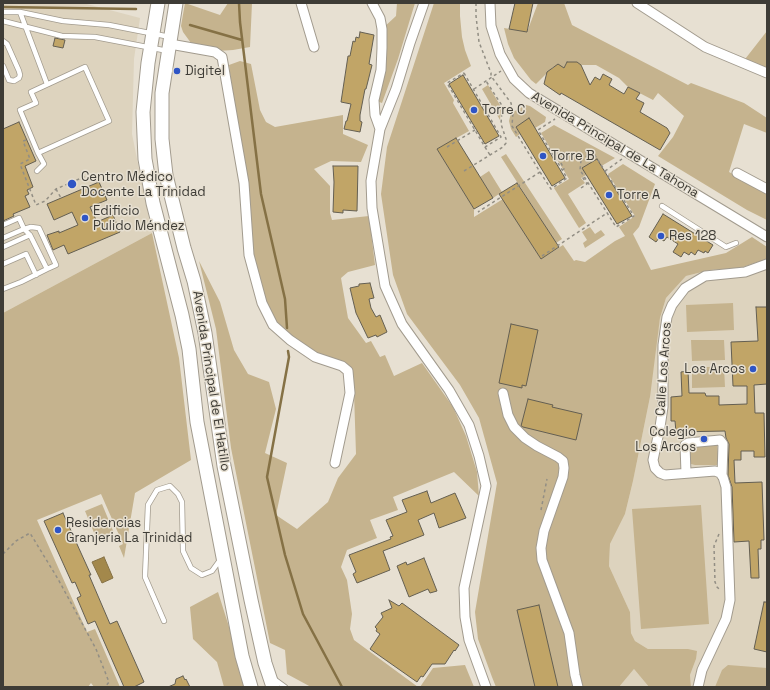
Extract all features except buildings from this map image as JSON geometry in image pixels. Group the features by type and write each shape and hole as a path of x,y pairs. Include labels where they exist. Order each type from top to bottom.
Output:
{"main road":[{"name":"Avenida Principal de El Hatillo","path":"158,3 148,63 143,112 145,159 153,203 182,315 189,349 197,422 242,656 251,687"},
{"name":"Avenida Principal de El Hatillo","path":"176,3 162,93 162,139 166,175 184,248 194,281 205,333 224,466 252,607 265,663 280,685"}],"street":[{"path":"301,3 314,47"},
{"path":"372,3 380,18 382,29 381,70 374,100 375,115 380,128"},
{"path":"424,3 396,89 380,128 372,181 372,208 385,286 402,324 449,390 470,425 479,456 486,486 464,588 465,617 468,640 486,687"},
{"name":"Avenida Principal de La Tahona","path":"490,3 491,26 500,54 514,78 522,88 550,107 767,237"},
{"path":"637,3 705,47 767,73"},
{"path":"170,44 222,57 244,183 249,255 262,303 273,325 290,340 315,357 342,366 348,371 350,393 335,463"},
{"path":"737,173 767,189"},
{"name":"Calle Los Arcos","path":"722,476 720,473 715,471 665,475 660,473 655,468 653,460 663,407 663,345 668,317 672,305 685,288 706,276 745,272 767,264"},
{"path":"504,392 508,415 514,427 525,438 563,461 563,477 544,531 541,548 542,560 569,634 578,687"},
{"path":"686,473 685,446 688,443 720,440 723,444 722,476 726,488 730,600 726,619 702,670 698,687"}],"lane":[{"path":"3,12 20,12 63,21 109,25 154,34 170,44"},
{"path":"20,12 47,84"},
{"path":"3,21 62,36 95,37 151,48 170,44"},
{"path":"3,41 7,44 19,71 19,78 14,81 9,80 3,66"},
{"path":"37,171 44,164 38,153 20,110 36,103 31,92 85,67 109,121 38,153"},
{"path":"662,206 726,246 736,243"},
{"path":"3,225 19,218 24,229 30,235 47,269"},
{"path":"3,238 31,227 39,228 56,265 3,289"},
{"path":"3,247 30,235"},
{"path":"3,264 26,254 36,275"},
{"path":"164,621 145,576 148,505 156,490 170,486 178,494 182,502 183,551 191,568 202,574 212,571 223,557"}],"path":[{"path":"476,3 479,42 492,77 511,103 513,112 512,126 551,189 567,178 538,130 557,119"},
{"path":"473,89 502,70"},
{"path":"485,147 502,137 464,73 447,83 485,147 490,155"},
{"path":"464,171 503,147 506,143 502,129 502,110 486,81"},
{"path":"447,147 475,130"},
{"path":"22,141 30,159 20,164 36,205 45,201 56,189 86,176 98,177"},
{"path":"581,160 580,170 616,227 634,216 596,156 590,150 585,152 587,156"},
{"path":"562,170 564,169 561,160 565,151 573,160 581,160 592,153"},
{"path":"605,170 624,158"},
{"path":"478,212 540,172"},
{"path":"581,188 587,184 583,178 585,177"},
{"path":"56,189 61,198"},
{"path":"542,256 608,213"},
{"path":"720,532 714,546 715,582 717,587 722,592"},
{"path":"3,554 16,541 30,533 58,579 96,649 109,682 105,687"}],"shaded area":[{"name":"Centro Médico Docente La Trinidad","path":"3,3 83,3 140,18 134,59 132,134 152,233 3,313"},
{"path":"185,3 220,15 228,3 252,3 250,47 217,51 191,43 183,32 181,26"},
{"path":"397,3 415,3 398,59 382,103 374,100 382,29 396,16"},
{"path":"434,3 460,3 462,37 471,66 444,83 454,100 453,103 469,131 437,149 474,209 474,217 503,199 541,259 563,245 574,261 585,262 615,241 625,236 619,227 635,216 608,174 623,164 655,184 639,227 633,234 651,270 726,253 752,237 767,247 767,259 740,268 710,270 686,276 666,298 660,318 650,397 633,481 625,514 610,544 609,566 630,612 631,633 635,641 648,649 688,649 697,651 696,659 690,675 691,687 649,687 634,669 619,687 496,687 492,677 478,639 475,612 497,483 479,418 460,385 407,314 393,275 381,194 387,147"},
{"path":"538,3 564,3 572,25 688,85 691,83 744,103 767,118 767,133 744,124 729,172 767,192 767,220 747,210 658,156 673,137 684,116 658,93 653,100 628,87 619,78 596,65 581,65 567,62 564,68 557,66 553,67 536,84 531,80 514,58 508,44 504,28 527,32"},
{"path":"767,31 767,74 742,63"},
{"path":"240,61 251,64 260,110 266,122 275,127 343,115 343,134 368,145 361,162 331,161 314,169 330,186 330,213 332,220 369,216 375,265 348,272 341,278 348,318 366,343 371,341 380,357 385,355 394,376 422,363 453,407 466,436 477,472 479,496 454,472 393,497 398,510 370,520 377,538 347,550 341,567 347,580 352,614 350,629 354,640 418,687 311,687 287,674 285,650 270,643 231,448 216,329 199,261 220,302 234,350 248,374 269,382 276,409 265,453 287,463 276,515 297,529 328,502 338,478 356,454 354,393 352,369 343,361 316,354 291,336 276,321 263,299 253,259 229,65"},
{"path":"488,85 500,105 500,120 482,89"},
{"path":"526,105 530,106 546,117 545,122 535,128 529,119 516,127 520,134 516,137 511,129 509,121 511,113"},
{"path":"554,125 615,158 581,178 585,183 568,194 586,223 579,228 554,188 569,179 541,133"},
{"path":"506,154 562,239 556,243 501,157"},
{"path":"489,171 502,192 493,198 480,177"},
{"path":"590,227 595,234 601,230 605,235 585,248 583,243 587,240 582,232"},
{"path":"152,233 179,358 191,460 135,493 124,558 119,546 123,544 101,494 37,520 87,632 95,629 120,687 94,687 91,683 88,687 3,687 3,313"},
{"name":"Colegio Los Arcos","path":"767,259 767,687 691,687 690,675 696,659 688,649 648,649 635,641 631,633 630,612 609,566 610,544 625,514 633,481 650,397 650,377 660,318 666,298 686,276 710,270 752,265"},
{"path":"733,303 734,330 687,332 686,305"},
{"path":"691,340 724,340 725,360 692,361"},
{"path":"692,367 724,367 725,387 692,388"},
{"path":"715,444 717,446 719,465 691,464 689,460 689,449 694,445"},
{"path":"102,504 114,533 97,540 85,511"},
{"path":"701,505 709,624 641,629 632,509"},
{"path":"104,557 113,578 102,583 92,562"},
{"path":"218,592 248,687 224,687 217,662 193,639 190,607"},
{"path":"465,665 474,687 420,687 433,668"},
{"path":"728,665 767,668 767,687 715,687 722,670"},
{"path":"634,669 649,687 619,687"}],"waterway":[{"path":"239,3 261,194 285,299 287,328"},
{"path":"3,7 136,9"},
{"path":"190,25 242,40"},
{"path":"288,351 289,357 267,477 285,555 303,614 342,687"}],"place":[{"name":"Digitel","path":"177,71"},
{"name":"Torre C","path":"474,110"},
{"name":"Torre B","path":"543,156"},
{"name":"Centro Médico Docente La Trinidad","path":"72,184"},
{"name":"Torre A","path":"609,195"},
{"name":"Edificio Pulido Méndez","path":"85,218"},
{"name":"Res 128","path":"661,236"},
{"name":"Los Arcos","path":"753,369"},
{"name":"Colegio Los Arcos","path":"704,439"},
{"name":"Residencias Granjeria La Trinidad","path":"58,530"}]}
